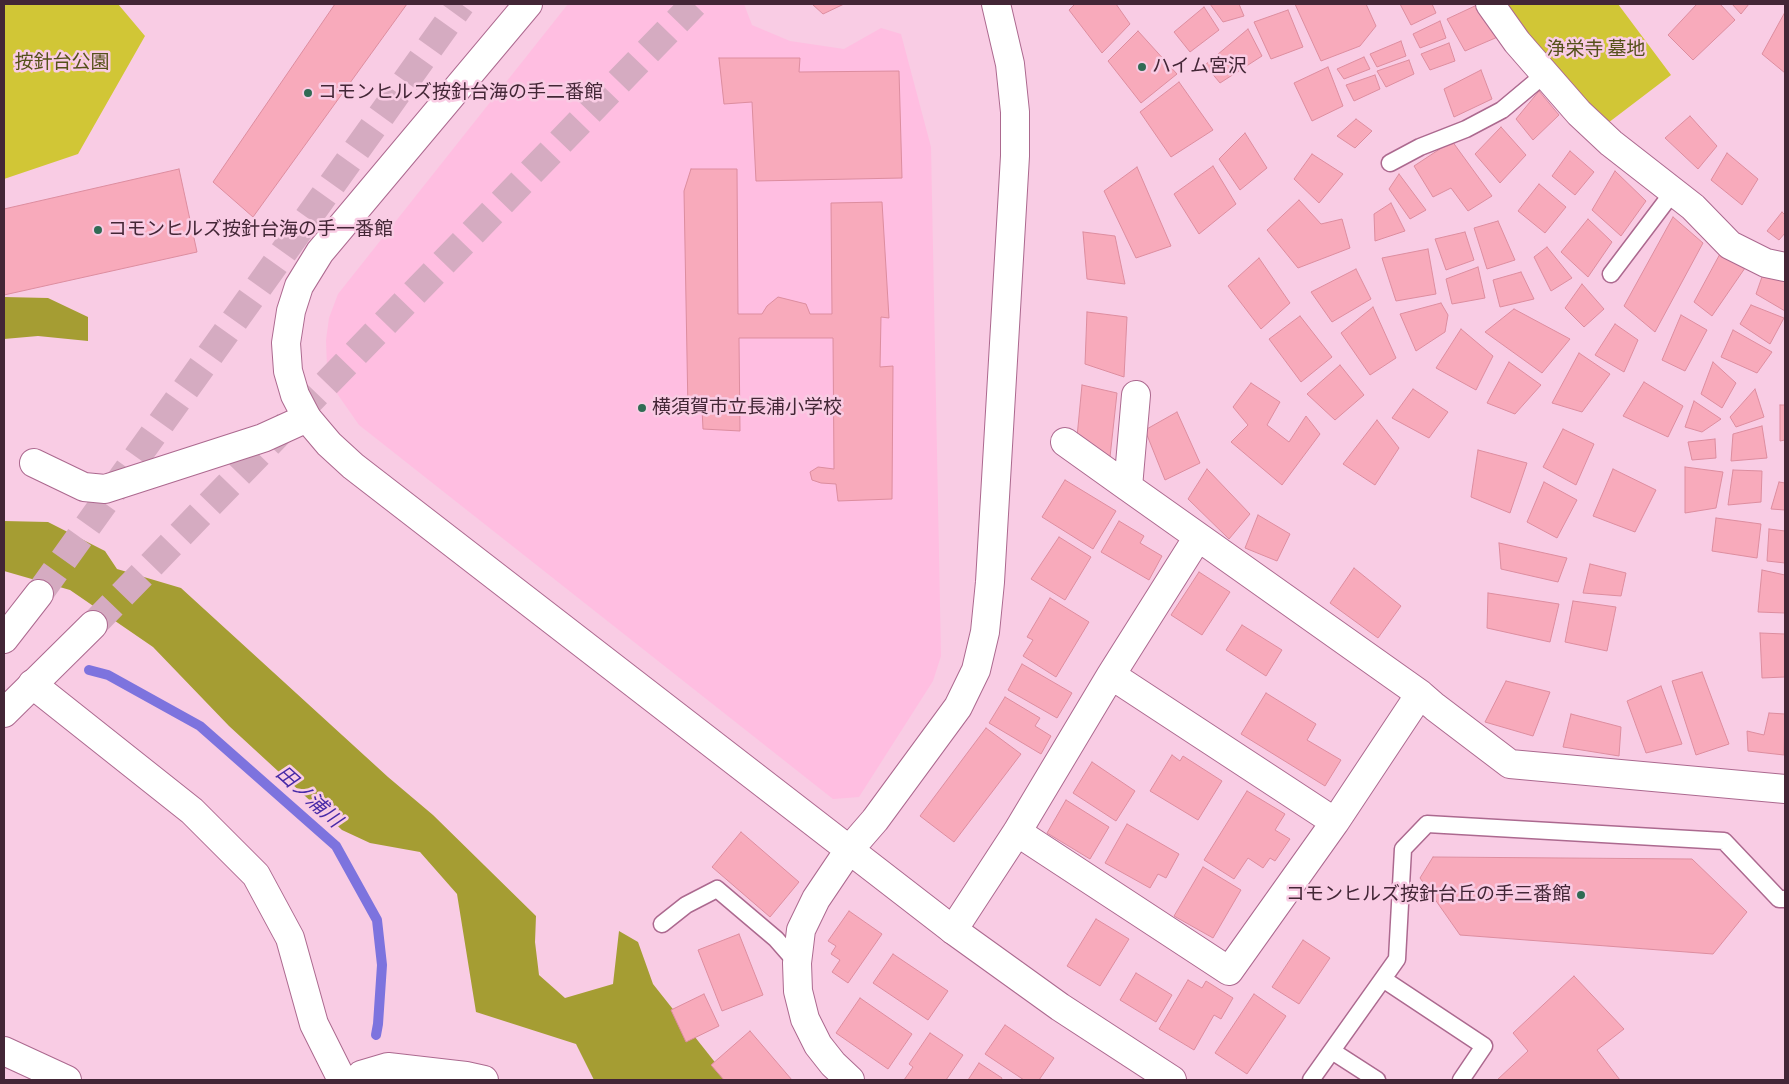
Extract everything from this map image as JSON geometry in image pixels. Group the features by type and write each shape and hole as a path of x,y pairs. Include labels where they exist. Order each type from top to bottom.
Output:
{"main road":[{"path":"528,4 320,252 300,286 291,311 286,343 290,379 295,395 307,418 329,444 353,466 953,930 1060,1008 1172,1080"},
{"path":"850,1080 833,1064 818,1045 805,1019 798,991 796,963 801,930 816,900 849,850 875,820 958,707 976,670 985,632 991,572 1015,156 1015,112 1010,64 996,4"},
{"path":"1490,4 1517,42 1580,113 1611,143 1693,207 1730,246 1766,263 1785,267"},
{"path":"1128,487 1136,395"},
{"path":"34,463 84,487 105,489 263,438 307,418"},
{"path":"1065,442 1420,694 1510,764 1785,789"},
{"path":"953,930 1017,832 1111,675 1198,537"},
{"path":"4,639 40,594"},
{"path":"4,713 93,625"},
{"path":"1111,675 1335,822"},
{"path":"32,684 192,810 256,875 290,938 314,1024 342,1080"},
{"path":"1017,832 1229,971 1335,822 1420,694"},
{"path":"4,1051 67,1080"},
{"path":"357,1080 361,1075 388,1067 466,1076 484,1080"}],"lane":[{"path":"1390,163 1420,147 1466,129 1502,110 1545,74"},
{"path":"1611,274 1673,192"},
{"path":"1312,1080 1397,958 1403,849 1427,824 1724,842 1779,899 1785,900"},
{"path":"662,924 686,905 716,889 776,939 796,963"},
{"path":"1383,979 1484,1046 1461,1080"},
{"path":"1332,1051 1377,1080"}],"shaded area":[{"name":"横須賀市立長浦小学校","path":"568,4 744,4 752,25 790,41 844,49 881,28 901,34 931,147 941,656 933,681 859,797 833,799 359,425 336,392 327,366 326,340 329,318 338,294"},
{"path":"4,297 48,298 88,317 88,341 38,336 4,339"},
{"path":"4,521 48,522 105,551 117,569 181,588 388,777 433,815 536,916 535,942 539,975 565,998 613,984 619,931 638,942 653,984 729,1080 594,1080 576,1044 476,1012 457,894 420,852 370,843 342,830 229,726 153,647 70,590 4,571"}],"green space":[{"name":"按針台公園","path":"4,4 118,4 145,36 78,154 4,179"},
{"name":"浄栄寺 墓地","path":"1500,4 1618,4 1671,75 1604,126"}],"building":[{"name":"コモンヒルズ按針台海の手二番館","path":"335,4 407,4 253,217 213,182"},
{"path":"812,4 844,4 823,14"},
{"path":"1075,4 1116,4 1130,24 1102,53 1069,10"},
{"path":"1210,4 1239,4 1244,16 1223,22"},
{"path":"1295,4 1366,4 1376,26 1360,46 1321,61"},
{"path":"1400,4 1432,4 1436,13 1411,25"},
{"path":"1697,4 1720,4 1735,20 1693,60 1668,35"},
{"path":"1732,4 1749,4 1741,14"},
{"path":"1477,5 1500,36 1465,51 1447,19"},
{"path":"1204,7 1219,30 1190,52 1174,32"},
{"path":"1288,10 1303,47 1271,59 1254,22"},
{"path":"1785,12 1785,73 1762,54"},
{"path":"1440,21 1446,38 1420,48 1413,34"},
{"path":"1248,29 1262,56 1220,83 1205,65"},
{"name":"ハイム宮沢","path":"1138,31 1177,74 1141,103 1108,61"},
{"path":"1401,41 1406,56 1377,67 1370,54"},
{"path":"1449,43 1455,61 1430,70 1421,54"},
{"path":"1364,57 1370,69 1344,79 1337,69"},
{"path":"719,58 800,58 799,72 899,71 902,178 756,181 752,102 724,104"},
{"path":"1409,60 1414,74 1386,87 1377,71"},
{"path":"1328,67 1343,106 1312,121 1294,83"},
{"path":"1481,70 1492,99 1454,117 1444,89"},
{"path":"1375,75 1380,89 1354,101 1346,85"},
{"path":"1179,82 1213,130 1171,157 1140,112"},
{"path":"1539,91 1559,115 1533,140 1516,119"},
{"path":"1690,116 1717,146 1698,169 1665,138"},
{"path":"1356,119 1372,131 1355,148 1337,136"},
{"path":"1501,127 1526,155 1500,183 1475,154"},
{"path":"1245,133 1267,168 1240,190 1219,159"},
{"path":"1452,141 1492,196 1468,211 1451,188 1433,197 1414,166"},
{"path":"1570,151 1594,172 1575,195 1552,176"},
{"path":"1727,153 1758,179 1742,205 1711,180"},
{"path":"1312,154 1343,174 1319,203 1294,179"},
{"path":"1213,166 1236,204 1199,234 1174,194"},
{"path":"1137,167 1171,246 1136,258 1104,191"},
{"name":"コモンヒルズ按針台海の手一番館","path":"179,169 197,252 4,295 4,209"},
{"path":"691,169 737,169 738,314 762,314 767,306 778,297 806,304 810,314 832,314 831,203 882,202 889,318 881,317 880,367 893,366 892,499 838,501 836,484 812,480 810,472 818,467 834,469 833,338 739,338 740,431 703,429 702,408 688,411 684,191"},
{"path":"1615,171 1646,201 1621,236 1592,210"},
{"path":"1399,174 1426,210 1410,219 1389,189"},
{"path":"1539,184 1566,207 1545,233 1518,211"},
{"path":"1299,200 1321,224 1342,219 1350,248 1298,268 1267,230"},
{"path":"1391,203 1405,231 1375,241 1374,214"},
{"path":"1782,212 1785,215 1785,233 1779,240 1767,231"},
{"path":"1673,217 1703,243 1655,332 1624,306"},
{"path":"1588,219 1612,242 1588,277 1561,252"},
{"path":"1498,221 1515,260 1487,269 1474,228"},
{"path":"1083,232 1115,236 1125,284 1087,279"},
{"path":"1465,232 1474,260 1446,270 1435,239"},
{"path":"1547,247 1572,278 1551,291 1534,257"},
{"path":"1428,249 1436,294 1396,301 1382,258"},
{"path":"1721,252 1745,268 1712,316 1694,302"},
{"path":"1259,258 1290,303 1261,329 1228,286"},
{"path":"1478,267 1485,298 1452,304 1446,279"},
{"path":"1356,269 1371,299 1332,322 1311,292"},
{"path":"1521,272 1534,299 1500,307 1493,280"},
{"path":"1763,274 1785,278 1785,311 1756,294"},
{"path":"1582,284 1604,309 1584,327 1565,308"},
{"path":"1441,303 1448,315 1445,332 1416,351 1400,314"},
{"path":"1751,305 1784,318 1770,344 1740,324"},
{"path":"1373,307 1396,358 1370,375 1341,333"},
{"path":"1514,309 1570,339 1542,373 1485,332"},
{"path":"1087,312 1127,317 1124,377 1085,364"},
{"path":"1681,315 1707,330 1685,371 1662,360"},
{"path":"1300,316 1332,357 1301,382 1269,339"},
{"path":"1615,324 1638,340 1624,372 1595,355"},
{"path":"1461,329 1493,356 1476,390 1436,368"},
{"path":"1733,330 1772,352 1757,373 1721,357"},
{"path":"1579,353 1610,374 1582,412 1552,403"},
{"path":"1509,362 1541,385 1515,414 1487,403"},
{"path":"1713,362 1736,383 1722,408 1701,394"},
{"path":"1340,365 1364,395 1335,420 1307,394"},
{"path":"1644,382 1683,406 1668,437 1623,416"},
{"path":"1251,383 1280,402 1267,425 1289,442 1306,416 1320,434 1282,485 1231,442 1248,425 1233,407"},
{"path":"1082,385 1117,393 1110,457 1077,437"},
{"path":"1413,389 1448,412 1429,438 1392,418"},
{"path":"1755,389 1764,417 1736,427 1730,417"},
{"path":"1694,401 1721,419 1702,432 1685,427"},
{"path":"1780,405 1785,405 1785,440 1780,441"},
{"path":"1177,412 1200,463 1165,480 1145,430"},
{"path":"1377,420 1399,448 1375,485 1343,464"},
{"path":"1762,426 1767,458 1731,461 1733,434"},
{"path":"1563,429 1594,444 1576,485 1543,467"},
{"path":"1715,439 1716,458 1692,460 1688,442"},
{"path":"1478,450 1527,463 1510,513 1471,497"},
{"path":"1685,467 1723,472 1716,508 1685,513"},
{"path":"1207,469 1250,514 1229,539 1188,499"},
{"path":"1613,469 1656,490 1635,532 1593,516"},
{"path":"1733,470 1762,471 1761,502 1728,505"},
{"path":"1065,480 1116,511 1093,549 1042,517"},
{"path":"1544,482 1577,500 1557,538 1527,522"},
{"path":"1779,482 1785,483 1785,510 1771,509"},
{"path":"1258,515 1290,534 1277,561 1245,548"},
{"path":"1716,518 1761,524 1757,558 1712,551"},
{"path":"1119,521 1144,536 1140,543 1162,556 1149,580 1101,552"},
{"path":"1769,529 1785,531 1785,563 1767,561"},
{"path":"1059,537 1091,557 1065,600 1031,579"},
{"path":"1499,543 1567,558 1558,582 1501,569"},
{"path":"1590,564 1626,573 1621,596 1583,593"},
{"path":"1354,568 1401,606 1378,638 1330,603"},
{"path":"1762,570 1785,575 1785,613 1758,612"},
{"path":"1199,572 1230,592 1202,635 1171,615"},
{"path":"1488,593 1559,604 1550,642 1487,628"},
{"path":"1050,598 1089,622 1056,677 1023,656 1033,640 1027,637"},
{"path":"1573,601 1616,607 1607,651 1565,642"},
{"path":"1242,625 1282,650 1266,676 1226,650"},
{"path":"1760,633 1785,634 1785,677 1762,678"},
{"path":"1022,664 1072,693 1057,718 1008,690"},
{"path":"1702,672 1729,744 1696,755 1672,681"},
{"path":"1506,681 1550,692 1533,736 1485,722"},
{"path":"1661,686 1682,744 1646,753 1627,701"},
{"path":"1266,693 1316,724 1307,740 1341,760 1325,786 1241,734"},
{"path":"1005,697 1040,718 1035,726 1051,736 1041,754 989,723"},
{"path":"1769,713 1785,714 1784,755 1748,751 1747,731 1764,735"},
{"path":"1571,714 1621,727 1619,756 1563,747"},
{"path":"986,728 1021,754 954,842 920,816"},
{"path":"1172,755 1180,761 1183,756 1222,781 1198,820 1150,791"},
{"path":"1092,762 1135,791 1116,821 1073,793"},
{"path":"1247,791 1285,814 1275,830 1290,839 1275,861 1270,858 1263,868 1248,858 1234,879 1204,860"},
{"path":"1066,800 1109,827 1090,859 1047,833"},
{"path":"1127,824 1179,854 1166,878 1158,874 1150,888 1105,863"},
{"path":"741,832 799,882 770,917 712,867"},
{"name":"コモンヒルズ按針台丘の手三番館","path":"1433,857 1692,859 1747,912 1713,954 1460,935 1420,878"},
{"path":"1203,867 1241,890 1213,938 1174,916"},
{"path":"849,911 882,934 848,983 832,972 840,960 831,954 836,946 828,941"},
{"path":"1096,919 1129,939 1100,986 1067,966"},
{"path":"739,934 763,995 722,1011 698,950"},
{"path":"1303,940 1330,958 1299,1004 1272,987"},
{"path":"893,954 948,991 928,1020 873,983"},
{"path":"1136,973 1172,995 1156,1022 1120,1000"},
{"path":"1574,976 1624,1029 1597,1050 1620,1080 1497,1080 1528,1051 1513,1033"},
{"path":"1188,980 1202,988 1206,981 1233,998 1221,1019 1214,1015 1194,1050 1159,1029"},
{"path":"704,994 719,1026 686,1042 671,1010"},
{"path":"1254,994 1286,1016 1247,1074 1215,1053"},
{"path":"860,998 912,1034 888,1069 836,1033"},
{"path":"1005,1025 1054,1058 1039,1080 1024,1080 985,1054"},
{"path":"750,1031 792,1080 724,1080 711,1065"},
{"path":"930,1033 963,1055 946,1080 904,1080 913,1067 909,1064"},
{"path":"979,1063 1002,1078 1001,1080 968,1080"}],"waterway":[{"name":"田ノ浦川","path":"89,670 108,675 200,726 336,846 377,920 382,965 376,1035"}],"tunnel":[{"path":"39,594 461,4"},
{"path":"93,625 694,4"}],"place":[{"name":"ハイム宮沢","path":"1142,67"},
{"name":"コモンヒルズ按針台海の手二番館","path":"308,93"},
{"name":"コモンヒルズ按針台海の手一番館","path":"98,230"},
{"name":"横須賀市立長浦小学校","path":"642,408"},
{"name":"コモンヒルズ按針台丘の手三番館","path":"1581,895"}]}
